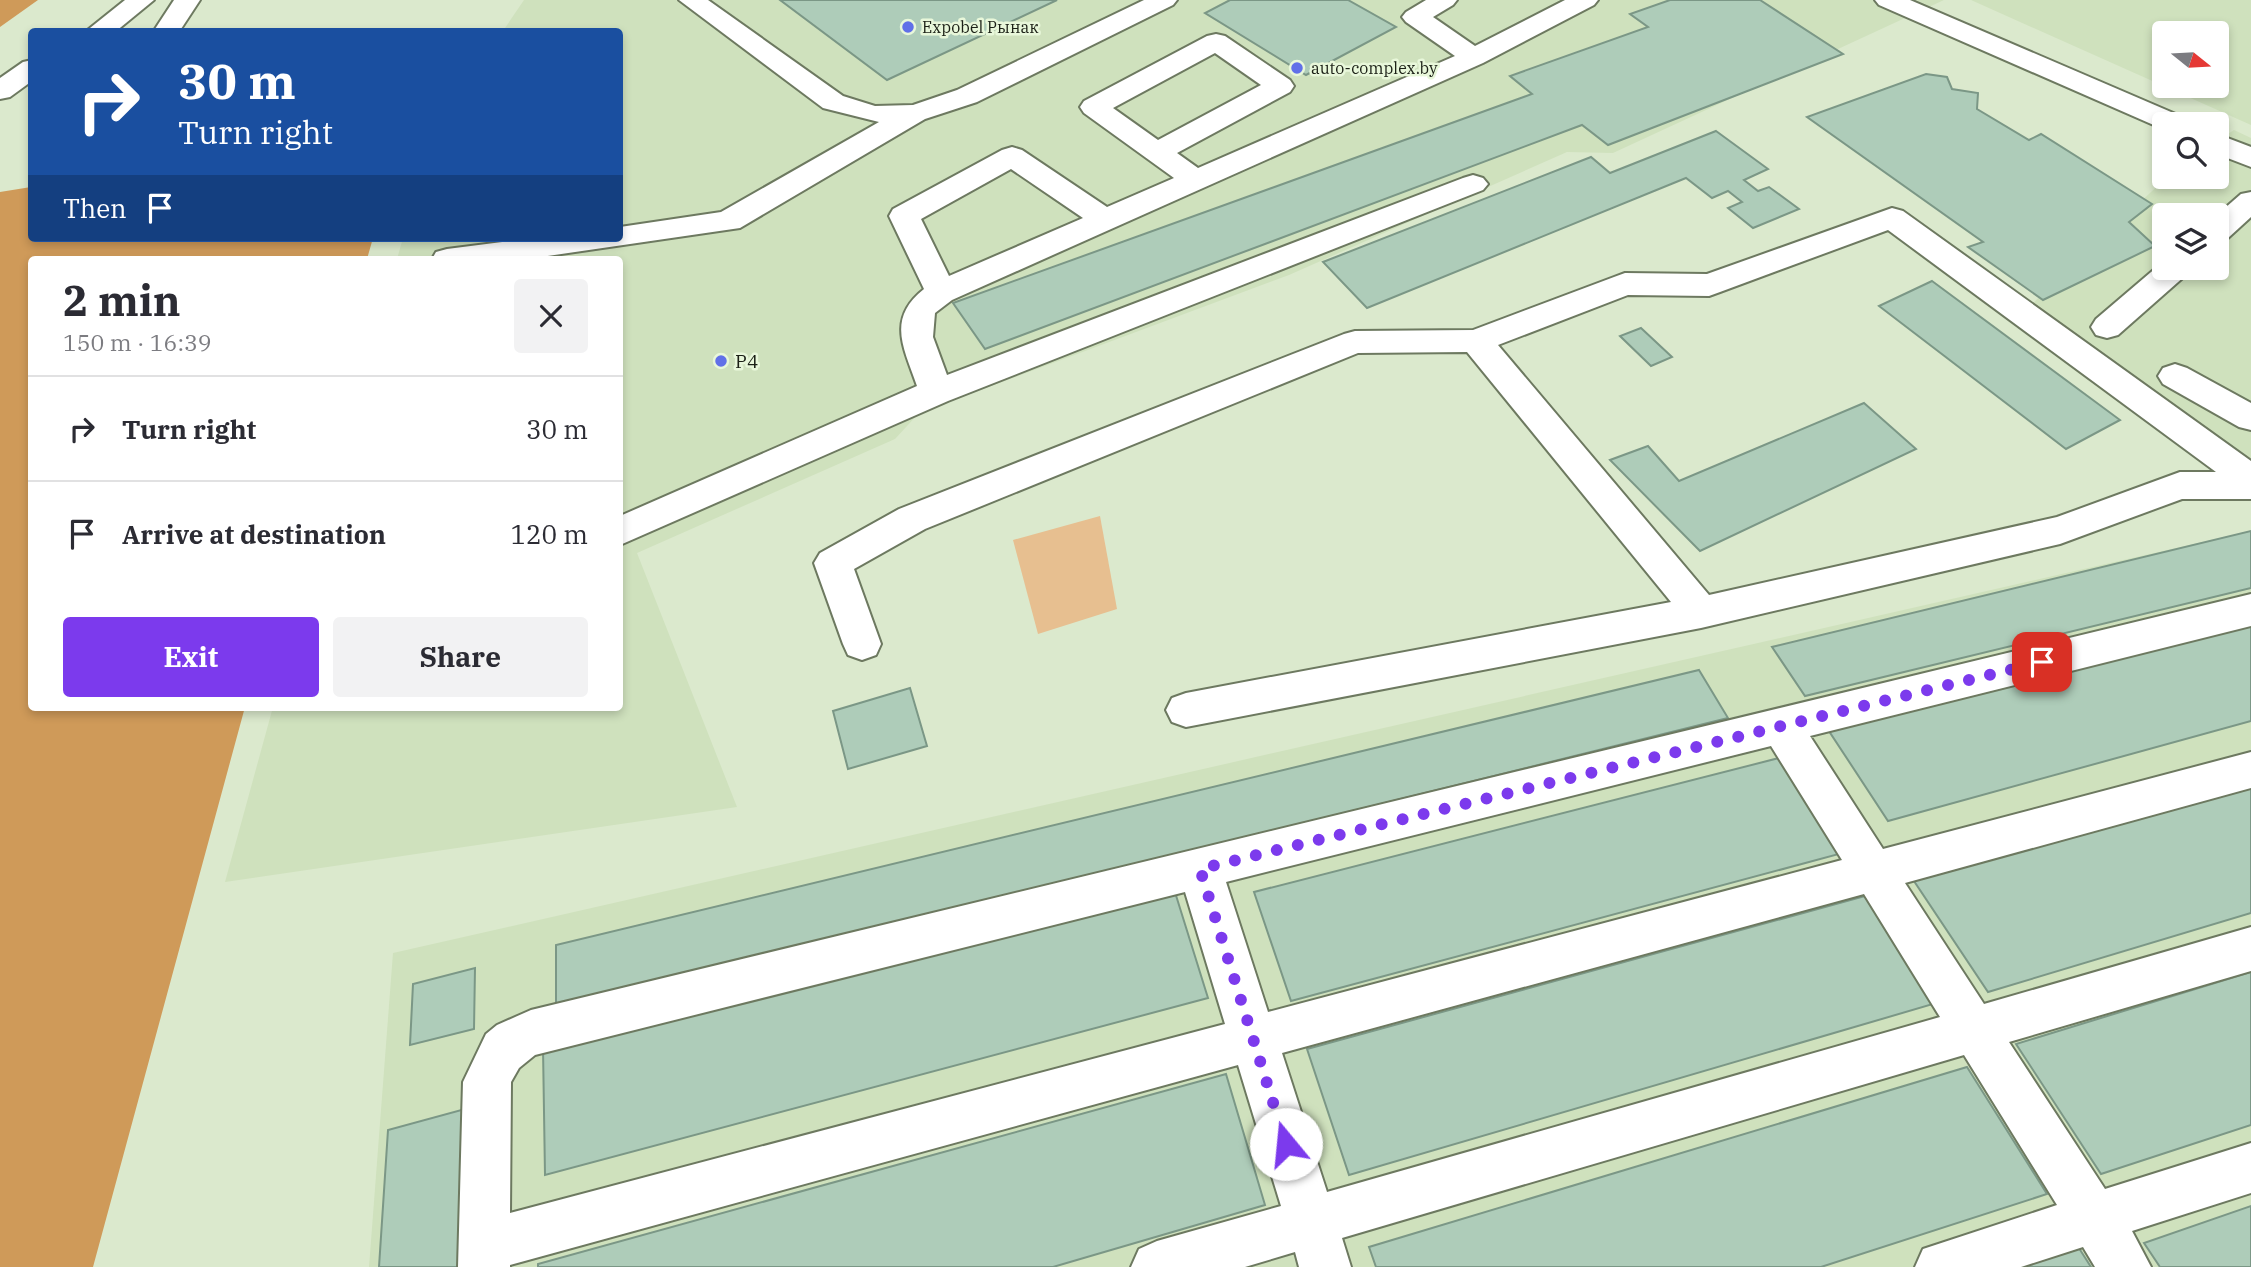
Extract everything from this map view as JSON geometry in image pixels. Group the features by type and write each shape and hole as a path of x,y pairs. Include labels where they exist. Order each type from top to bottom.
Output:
{"lane":[{"path":"104,28 141,0"},
{"path":"169,28 187,0"},
{"path":"692,0 833,102 873,114 915,113"},
{"path":"623,237 729,221 915,113 967,96 1164,0"},
{"path":"1444,0 1415,16 1474,57"},
{"path":"1539,0 1574,6"},
{"path":"1888,0 2152,114"},
{"path":"936,392 917,337 920,309 942,292 1474,57 1574,6"},
{"path":"1159,151 1280,86 1216,42 1094,107 1196,180"},
{"path":"0,91 28,71"},
{"path":"2229,148 2251,158"},
{"path":"942,292 905,216 1012,156 1106,220"},
{"path":"623,530 936,392 1474,184"},
{"path":"2229,220 2251,201"},
{"path":"862,644 833,563 912,519 1355,342 1476,341 1625,284 1709,285 1892,218 2251,479"},
{"path":"471,256 585,242"},
{"path":"2107,327 2161,280"},
{"path":"1476,341 1701,612"},
{"path":"2175,376 2251,418"},
{"path":"1186,710 1701,612 2060,530 2180,486 2251,485"},
{"path":"2251,610 531,1033 511,1041 495,1059 487,1082 484,1256 1253,1039 2251,770"},
{"path":"1781,726 2125,1267"},
{"path":"1200,869 1325,1267"},
{"path":"1157,1267 2251,948"},
{"path":"1941,1267 2251,1168"}],"shaded area":[{"path":"0,0 38,0 0,27"},
{"path":"524,0 1944,0 1613,153 1567,152 1289,275 919,413 895,439 637,553 737,807 225,882 272,711 623,711 623,256 398,256 402,242 623,242 623,28 505,28"},
{"path":"1971,0 2251,0 2251,125 2229,115 2229,112 2222,112 2191,98 2230,98 2230,21 2152,21 2152,81"},
{"path":"2234,130 2251,138 2251,464 2032,304 2154,189 2229,189 2229,133"},
{"path":"28,187 28,242 372,242 368,256 28,256 28,711 244,711 93,1267 0,1267 0,192"},
{"path":"1100,516 1117,609 1038,634 1013,540"},
{"path":"2251,531 2251,1267 369,1267 393,953"}],"building":[{"name":"Expobel Рынак","path":"780,0 1057,0 887,80"},
{"path":"1230,0 1348,0 1396,27 1306,75 1205,13"},
{"path":"1670,0 1760,0 1843,54 1608,145 1582,125 985,349 953,303 1532,94 1510,76 1648,27 1630,14"},
{"path":"1926,74 1947,77 1952,89 1978,93 1977,109 2029,140 2041,134 2152,204 2129,222 2152,243 2152,247 2043,300 1968,247 1983,242 1807,117"},
{"path":"1716,131 1768,169 1744,180 1758,191 1769,187 1799,209 1753,228 1728,208 1742,202 1728,191 1712,198 1686,178 1367,308 1323,262 1591,157 1610,173"},
{"path":"1932,281 2120,420 2066,449 1879,306"},
{"path":"1641,328 1672,357 1651,366 1620,336"},
{"path":"1864,403 1916,449 1700,551 1610,460 1648,446 1679,481"},
{"path":"2251,531 2251,588 1805,696 1772,647"},
{"path":"2251,615 2251,721 1888,821 1825,725"},
{"path":"1699,670 1728,718 556,1008 556,945"},
{"path":"910,688 927,746 848,769 833,711"},
{"path":"1779,758 1839,854 1291,1001 1254,892"},
{"path":"2251,786 2251,913 1988,992 1914,881"},
{"path":"1174,889 1208,998 545,1175 543,1048"},
{"path":"1865,896 1933,1004 1349,1175 1307,1049"},
{"path":"475,968 474,1029 410,1045 413,984"},
{"path":"2251,972 2251,1125 2101,1174 2016,1044"},
{"path":"1967,1067 2047,1194 1821,1267 1376,1267 1369,1247"},
{"path":"1226,1074 1265,1205 1053,1267 538,1267 538,1264"},
{"path":"476,1106 471,1267 379,1267 388,1130"},
{"path":"2251,1206 2251,1267 2160,1267 2144,1243"},
{"path":"2077,1245 2091,1267 2010,1267"}],"place":[{"name":"Expobel Рынак","path":"908,27"},
{"name":"auto-complex.by","path":"1297,68"},
{"name":"P4","path":"721,361"}],"route":[{"path":"1286,1144 1200,869 2042,662"}]}
